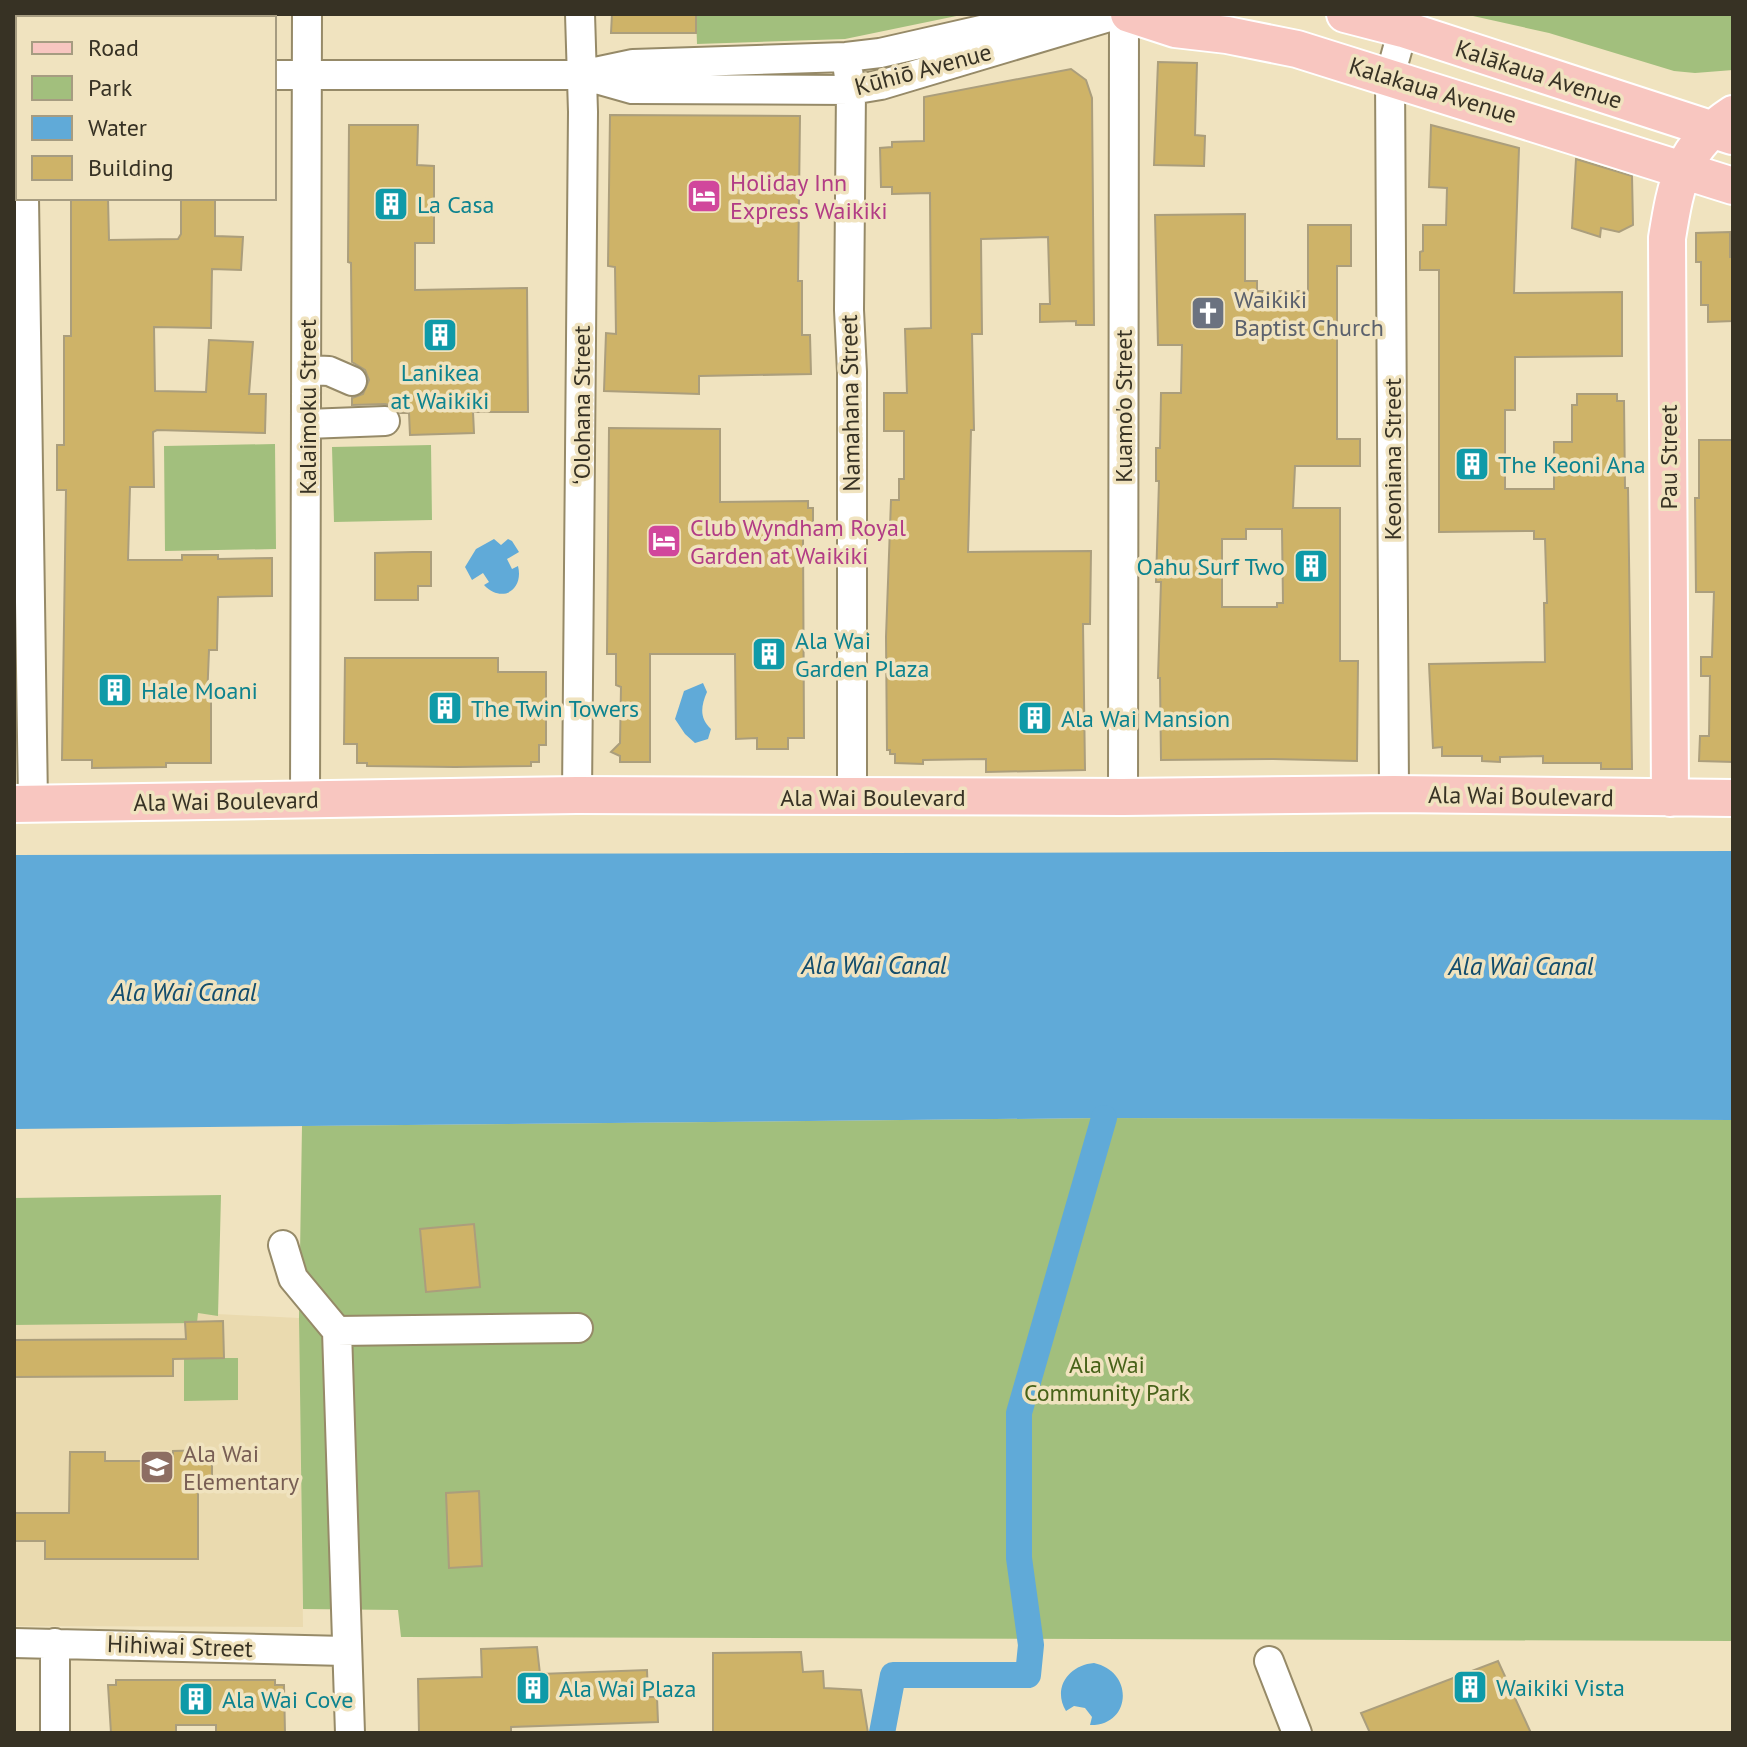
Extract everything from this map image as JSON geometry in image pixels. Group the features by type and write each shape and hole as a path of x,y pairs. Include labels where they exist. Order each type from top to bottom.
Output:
{"main road":[{"name":"Kalakaua Avenue","path":"1124,14 1175,29 1227,35 1297,49 1733,186"},
{"name":"Kalākaua Avenue","path":"1345,14 1726,127"},
{"name":"Pau Street","path":"1670,798 1667,238 1676,185 1682,169 1696,146 1726,127"},
{"name":"Ala Wai Boulevard","path":"23,804 577,795 1123,797 1394,794 1733,798"}],"street":[{"name":"Kalaimoku Street","path":"305,800 307,14"},
{"name":"ʻOlohana Street","path":"577,795 582,190 580,14"},
{"name":"Kūhiō Avenue","path":"276,75 581,75 633,64 846,57 880,53 1052,14"},
{"name":"Kūhiō Avenue","path":"581,75 632,89 851,90 881,85 1124,14"},
{"name":"Kuamo'o Street","path":"1123,797 1124,14"},
{"name":"Keoniana Street","path":"1394,794 1390,76 1403,29"},
{"name":"Namahana Street","path":"846,57 851,90 852,797"},
{"path":"23,804 24,200"},
{"path":"308,370 329,371 352,381"},
{"path":"307,424 385,421"},
{"path":"283,1245 293,1278 337,1331 350,1733"},
{"path":"337,1331 578,1328"},
{"name":"Hihiwai Street","path":"14,1643 345,1651"},
{"path":"55,1643 55,1733"},
{"path":"1269,1661 1297,1733"}],"shaded area":[{"name":"Ala Wai Elementary","path":"197,1313 299,1318 303,1627 14,1626 14,1325 197,1322"}],"green space":[{"path":"696,14 966,14 845,39 697,44"},
{"path":"1464,14 1733,14 1733,70 1674,71 1549,33"},
{"path":"275,444 276,549 165,551 164,446"},
{"path":"431,445 432,520 334,522 332,447"},
{"name":"Ala Wai Community Park","path":"1104,1118 1733,1120 1733,1641 401,1637 398,1610 303,1609 299,1318 302,1126"},
{"path":"221,1195 218,1316 198,1313 197,1323 14,1325 14,1198"},
{"path":"184,1358 238,1358 238,1400 184,1401"}],"water":[{"path":"494,539 501,545 508,539 512,541 519,552 507,559 512,569 518,566 518,582 515,588 504,594 491,591 484,585 489,582 483,573 472,580 465,567 476,549"},
{"path":"703,683 707,692 702,707 703,716 711,729 708,739 695,743 675,719 684,691"},
{"name":"Ala Wai Canal","path":"1733,851 1733,1120 1104,1118 14,1129 14,855"},
{"path":"1094,1663 1107,1668 1116,1677 1122,1687 1123,1698 1114,1717 1104,1723 1090,1725 1092,1717 1085,1708 1074,1706 1066,1711 1061,1694 1070,1673"}],"building":[{"path":"612,14 696,14 696,33 611,33"},
{"path":"1158,62 1197,63 1195,135 1205,136 1204,166 1154,165"},
{"path":"1071,69 1086,80 1092,98 1094,325 1076,325 1076,321 1040,322 1040,304 1050,304 1048,237 981,239 982,334 972,334 974,430 971,430 968,552 1091,551 1090,624 1083,624 1085,770 986,772 986,759 895,763 895,754 887,750 886,637 891,500 899,500 899,479 904,479 904,431 884,431 884,393 907,393 905,329 931,328 930,193 892,194 892,187 881,187 880,148 892,147 892,142 924,141 924,97"},
{"path":"610,115 800,116 798,281 802,281 802,335 810,335 811,374 699,376 699,394 604,391 606,333 616,334 615,267 608,266"},
{"name":"Lanikea at Waikiki","path":"349,125 418,125 417,165 434,166 434,243 415,243 415,290 527,288 528,412 473,412 474,433 410,435 409,413 400,413 394,406 385,404 352,405 352,398 363,394 369,380 365,370 352,362 351,263 348,262"},
{"path":"1431,125 1519,148 1514,293 1622,292 1622,356 1515,357 1515,410 1505,410 1505,489 1554,489 1554,442 1572,442 1572,405 1577,405 1577,394 1617,394 1617,401 1624,401 1632,769 1601,769 1601,763 1543,763 1543,756 1500,757 1500,762 1482,761 1482,756 1442,756 1442,747 1433,748 1429,664 1545,662 1544,603 1547,603 1545,539 1534,539 1534,531 1439,532 1439,270 1420,270 1420,252 1423,251 1423,225 1446,225 1447,188 1429,187"},
{"path":"1576,159 1632,176 1633,225 1619,232 1601,228 1600,237 1572,228"},
{"path":"71,200 108,200 109,240 178,239 181,234 181,200 215,200 215,236 243,237 241,270 212,269 211,328 154,327 155,391 206,392 209,340 253,342 249,394 266,394 265,433 157,430 153,432 154,487 130,487 128,560 182,560 182,555 218,555 218,559 272,558 272,596 218,597 217,650 209,650 207,700 211,700 211,763 92,768 92,760 62,760 66,490 57,490 57,445 64,445 64,336 71,336"},
{"path":"1245,214 1245,281 1257,281 1257,291 1308,291 1308,225 1351,225 1351,266 1337,266 1337,439 1360,439 1360,466 1295,466 1293,508 1340,508 1340,661 1358,661 1357,761 1161,760 1158,678 1161,582 1156,582 1159,481 1156,481 1156,448 1160,448 1161,393 1181,393 1182,345 1158,345 1155,215","holes":["1246,529 1282,529 1283,603 1277,603 1277,607 1222,607 1222,539 1246,539"]},
{"path":"1730,232 1733,321 1708,322 1708,305 1701,305 1701,262 1696,262 1696,233"},
{"path":"609,428 720,429 720,502 808,501 808,508 813,508 813,536 803,536 804,738 788,738 788,749 757,749 757,738 736,739 735,654 650,654 650,762 620,762 620,756 611,752 620,743 621,687 616,685 616,654 607,654"},
{"path":"1699,440 1733,440 1733,762 1699,761 1700,736 1709,736 1710,676 1701,676 1701,657 1712,657 1714,592 1696,592 1695,498 1699,498"},
{"path":"431,552 431,586 418,586 418,600 375,600 375,553"},
{"name":"The Twin Towers","path":"345,658 498,658 498,672 546,672 546,745 539,745 539,762 531,762 531,766 455,767 367,766 367,763 357,763 357,744 344,744"},
{"path":"474,1224 480,1287 426,1292 420,1229"},
{"path":"223,1321 224,1358 173,1359 173,1376 14,1377 14,1340 186,1339 185,1322"},
{"path":"212,1450 212,1489 198,1489 198,1559 45,1559 45,1541 14,1541 14,1513 69,1513 70,1452 105,1452 105,1461 173,1461 173,1451"},
{"path":"479,1491 482,1566 449,1568 446,1493"},
{"name":"Ala Wai Plaza","path":"537,1647 540,1674 647,1670 648,1697 657,1697 658,1722 511,1727 511,1733 419,1733 418,1679 482,1677 481,1649"},
{"path":"801,1652 803,1672 823,1671 824,1688 861,1690 868,1733 713,1733 713,1653"},
{"name":"Waikiki Vista","path":"1498,1661 1531,1733 1370,1733 1361,1713"},
{"name":"Ala Wai Cove","path":"116,1680 275,1680 275,1685 284,1685 285,1733 216,1733 216,1725 176,1725 176,1733 111,1733 108,1685 116,1685"}],"waterway":[{"path":"882,1733 893,1675 1028,1675 1031,1645 1019,1558 1019,1413 1104,1118"}],"place":[{"name":"Holiday Inn Express Waikiki","path":"704,196"},
{"name":"La Casa","path":"391,204"},
{"name":"Waikiki Baptist Church","path":"1208,313"},
{"name":"Lanikea at Waikiki","path":"440,335"},
{"name":"The Keoni Ana","path":"1472,464"},
{"name":"Club Wyndham Royal Garden at Waikiki","path":"664,541"},
{"name":"Oahu Surf Two","path":"1311,566"},
{"name":"Ala Wai Garden Plaza","path":"769,654"},
{"name":"Hale Moani","path":"115,690"},
{"name":"The Twin Towers","path":"445,708"},
{"name":"Ala Wai Mansion","path":"1035,718"},
{"name":"Ala Wai Elementary","path":"157,1467"},
{"name":"Waikiki Vista","path":"1470,1687"},
{"name":"Ala Wai Plaza","path":"533,1688"},
{"name":"Ala Wai Cove","path":"196,1699"}]}
